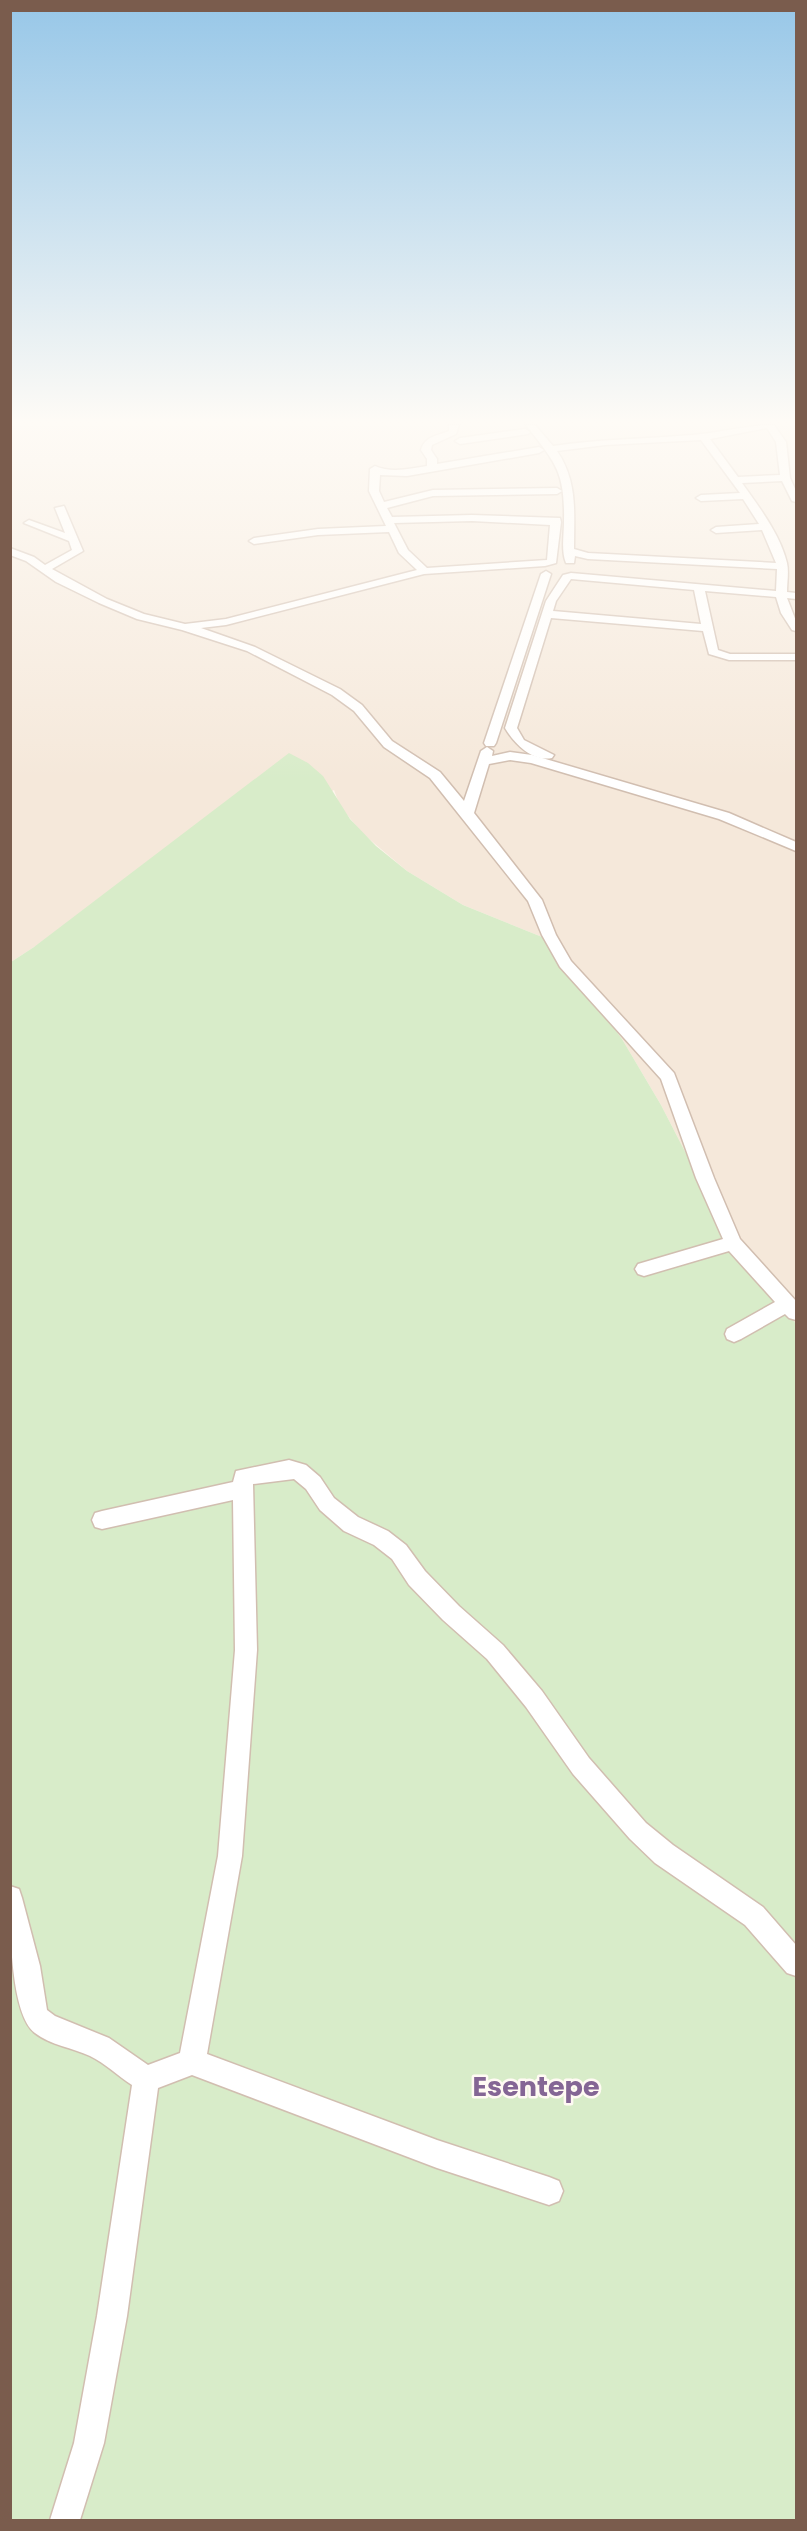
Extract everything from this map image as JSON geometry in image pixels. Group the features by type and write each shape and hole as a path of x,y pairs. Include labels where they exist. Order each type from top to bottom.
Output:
{"street":[{"path":"45,569 78,551 75,543"},
{"path":"399,543 403,551 424,571"},
{"path":"467,813 547,567 551,543"},
{"path":"570,543 571,567"},
{"path":"771,543 782,566 781,595 784,610 796,628"},
{"path":"10,551 30,559 60,580 103,601 141,617 185,627 251,649 336,692 358,708 388,744 435,775 535,900 549,935 566,964 668,1077 705,1178 733,1244 792,1308 734,1334"},
{"path":"483,762 522,751 520,741 511,728 553,595 571,567 588,556 782,566"},
{"path":"185,627 226,622 424,571 492,567 571,567 630,579 796,596"},
{"path":"547,567 571,567"},
{"path":"699,587 713,652 720,655 796,657"},
{"path":"547,614 709,628"},
{"path":"489,745 502,737 520,741 537,751 744,815 796,838"},
{"path":"489,745 496,754 532,759 724,816 796,848"},
{"path":"644,1269 733,1244"},
{"path":"192,2062 230,1856 246,1650 243,1477 289,1469 298,1472 313,1483 327,1504 351,1524 381,1538 399,1552 417,1578 451,1613 495,1652 534,1699 581,1766 638,1832 664,1854 754,1916 796,1964"},
{"path":"102,1520 243,1489"},
{"path":"10,1898 27,1966 33,2009 38,2019 46,2026 100,2046 146,2079"},
{"path":"146,2079 192,2062 437,2154 549,2191"},
{"path":"65,2520 88,2443 112,2316 146,2079"}],"shaded area":[{"path":"11,543 796,543 796,1324 771,1291 694,1169 661,1105 622,1039 547,939 463,905 407,871 362,833 340,806 334,790 34,947 11,962"}],"green space":[{"path":"289,753 308,763 323,776 350,819 376,846 407,871 463,905 547,939 622,1039 661,1105 694,1169 771,1291 796,1324 796,2520 11,2520 11,962 34,947"}],"district":[{"name":"Esentepe","path":"536,2086"}]}
